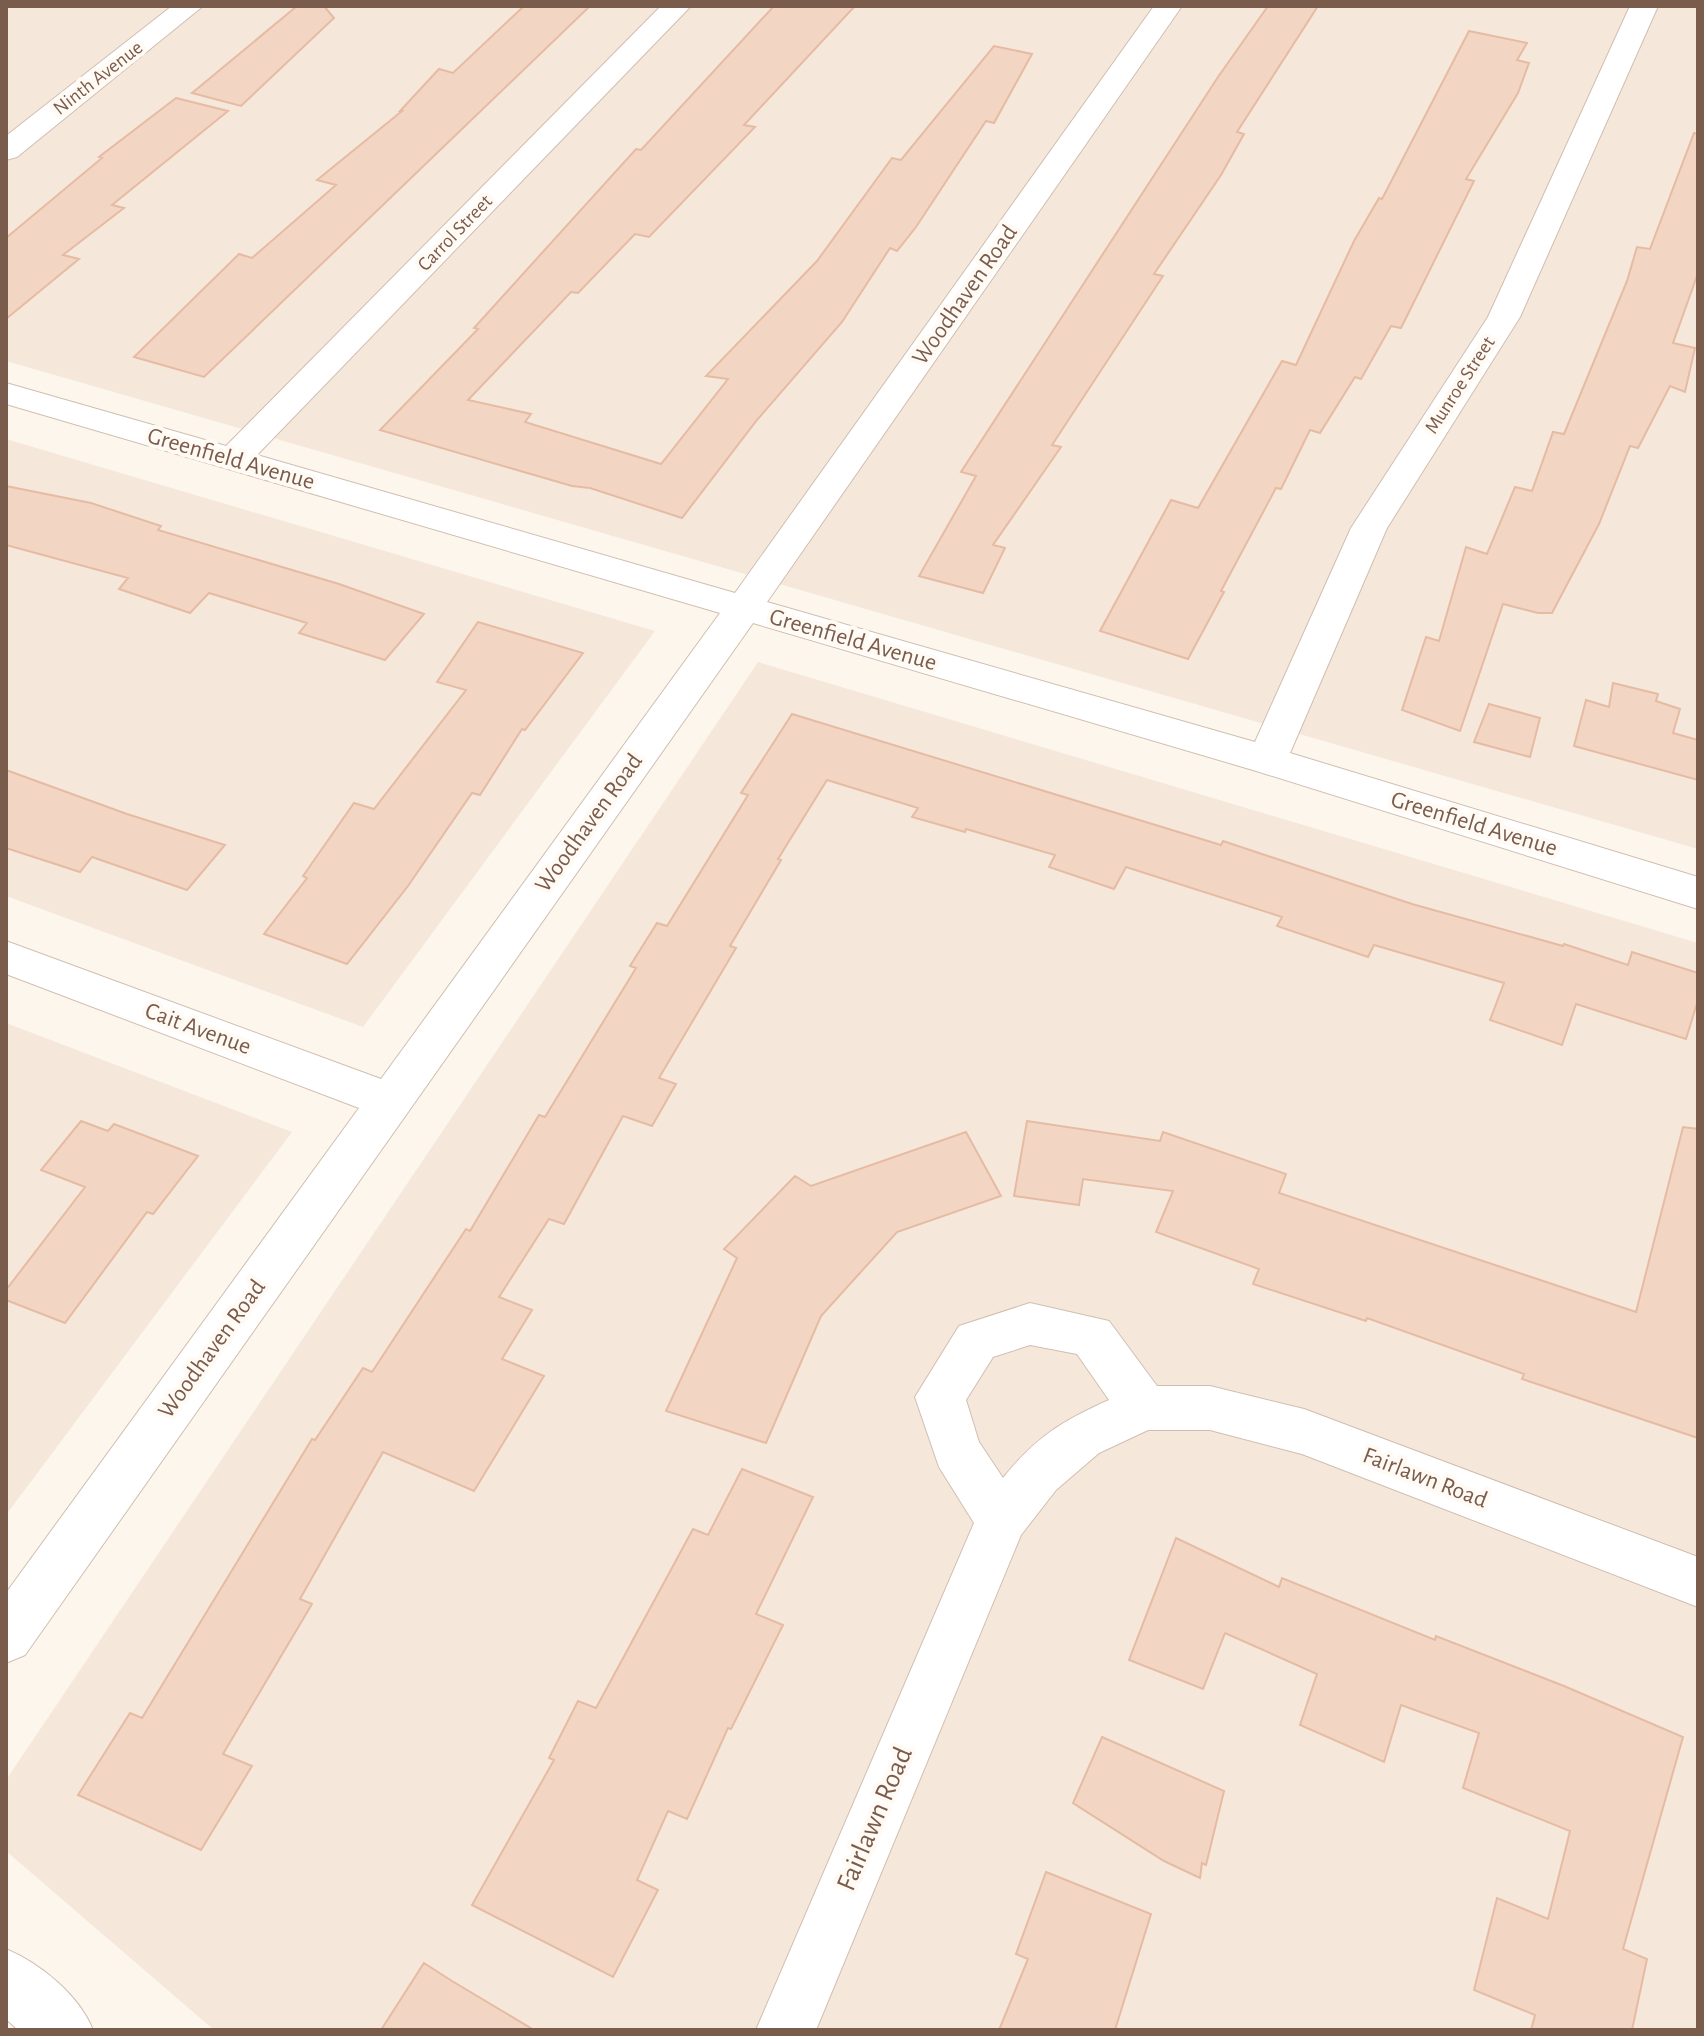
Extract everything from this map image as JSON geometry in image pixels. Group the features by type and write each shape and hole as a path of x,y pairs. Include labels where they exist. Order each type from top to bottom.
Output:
{"street":[{"name":"Ninth Avenue","path":"6,151 189,6"},
{"name":"Carrol Street","path":"232,460 677,6"},
{"name":"Woodhaven Road","path":"6,1637 743,609 1168,6"},
{"name":"Munroe Street","path":"1267,760 1369,528 1504,317 1644,6"},
{"name":"Greenfield Avenue","path":"6,393 1267,760 1698,893"},
{"name":"Cait Avenue","path":"6,957 390,1101"},
{"path":"1001,1520 957,1451 940,1397 976,1341 1030,1324 1092,1336 1144,1408"},
{"name":"Fairlawn Road","path":"786,2030 1001,1520 1038,1474 1081,1437 1144,1408 1210,1408 1304,1432 1698,1582"},
{"path":"6,1979 63,2030"}],"shaded area":[{"path":"6,6 1698,6 1698,849 6,361"},
{"path":"6,439 655,631 363,1027 6,896"},
{"path":"758,662 1698,943 1698,2030 214,2030 6,1851 6,1780"},
{"path":"6,1023 292,1132 6,1515"}],"building":[{"path":"297,6 324,6 334,18 241,106 192,93"},
{"path":"524,6 590,6 204,377 134,357 239,254 252,258 336,185 317,180 402,111 439,69 453,73"},
{"path":"774,6 855,6 744,125 755,127 649,237 635,234 578,293 571,292 468,400 531,414 525,422 661,464 728,379 706,376 817,261 892,158 901,160 994,46 1032,54 994,123 986,121 916,227 897,251 890,248 842,322 757,420 682,518 590,488 572,486 380,430 478,329 474,328 636,149 641,150"},
{"path":"1268,6 1318,6 1237,132 1244,134 1221,175 1154,274 1163,276 1052,445 1061,447 993,545 1005,548 983,593 919,576 976,476 961,472 1218,77"},
{"path":"1469,31 1527,43 1517,60 1529,63 1518,93 1466,179 1474,181 1401,328 1391,326 1361,379 1355,377 1320,433 1310,430 1281,489 1276,488 1221,591 1224,592 1188,659 1100,631 1171,500 1198,508 1282,361 1296,365 1354,241 1379,198 1382,199"},
{"path":"176,98 228,111 112,205 124,208 63,255 79,259 6,319 6,238 102,158 99,157"},
{"path":"1694,133 1698,134 1698,273 1673,343 1695,348 1685,392 1670,386 1638,448 1630,446 1599,524 1552,613 1538,613 1503,604 1460,731 1402,710 1426,637 1439,641 1466,547 1487,554 1515,487 1532,491 1553,432 1564,434 1627,281 1637,247 1650,249"},
{"path":"6,486 91,503 161,526 158,530 339,584 424,614 385,660 299,633 307,623 209,593 190,613 119,589 128,578 6,545"},
{"path":"478,622 583,653 525,730 522,729 480,795 472,793 408,886 347,964 264,934 307,878 303,876 354,803 374,809 466,690 437,682"},
{"path":"1613,683 1658,694 1656,701 1680,709 1673,733 1698,740 1698,780 1574,746 1586,700 1609,707"},
{"path":"1489,704 1540,718 1530,757 1474,742"},
{"path":"792,714 1221,845 1223,841 1412,904 1564,944 1628,965 1632,952 1698,973 1698,1000 1686,1039 1576,1004 1562,1045 1490,1020 1504,983 1374,945 1368,957 1277,926 1282,917 1126,867 1114,889 1049,867 1055,855 912,817 918,808 827,780 778,859 781,860 730,946 736,948 659,1078 676,1084 652,1126 623,1116 564,1224 549,1219 499,1297 532,1310 502,1359 544,1376 474,1491 383,1452 300,1599 312,1604 223,1754 252,1766 201,1850 78,1795 130,1713 142,1718 312,1439 315,1440 363,1368 372,1372 466,1229 470,1231 539,1115 545,1117 636,968 630,966 657,923 667,926 748,795 741,793"},
{"path":"6,770 127,814 225,845 187,890 92,857 80,872 6,848"},
{"path":"81,1121 108,1131 114,1124 198,1156 153,1214 147,1212 65,1323 6,1300 6,1290 85,1187 41,1170"},
{"path":"1027,1121 1160,1141 1163,1132 1286,1174 1279,1193 1636,1312 1683,1127 1698,1129 1698,1438 1522,1379 1524,1374 1367,1318 1366,1321 1253,1284 1259,1269 1156,1232 1173,1191 1083,1179 1079,1205 1014,1196"},
{"path":"966,1132 1001,1196 897,1232 821,1316 766,1443 666,1411 737,1258 724,1249 795,1176 811,1186"},
{"path":"742,1469 813,1497 756,1614 783,1625 731,1729 728,1728 687,1819 668,1811 637,1880 658,1890 613,1977 472,1905 554,1760 549,1758 578,1701 596,1708 693,1529 708,1535"},
{"path":"1176,1538 1279,1587 1282,1578 1435,1640 1436,1636 1564,1686 1683,1737 1623,1949 1647,1959 1632,2030 1531,2030 1535,2015 1474,1990 1497,1898 1548,1919 1570,1831 1463,1788 1479,1733 1401,1705 1384,1762 1300,1725 1317,1674 1225,1633 1203,1689 1129,1660"},
{"path":"1102,1737 1224,1791 1200,1878 1164,1861 1073,1803"},
{"path":"1046,1872 1151,1914 1115,2030 999,2030 1028,1959 1016,1954"},
{"path":"424,1963 452,1981 534,2030 381,2030"}]}
